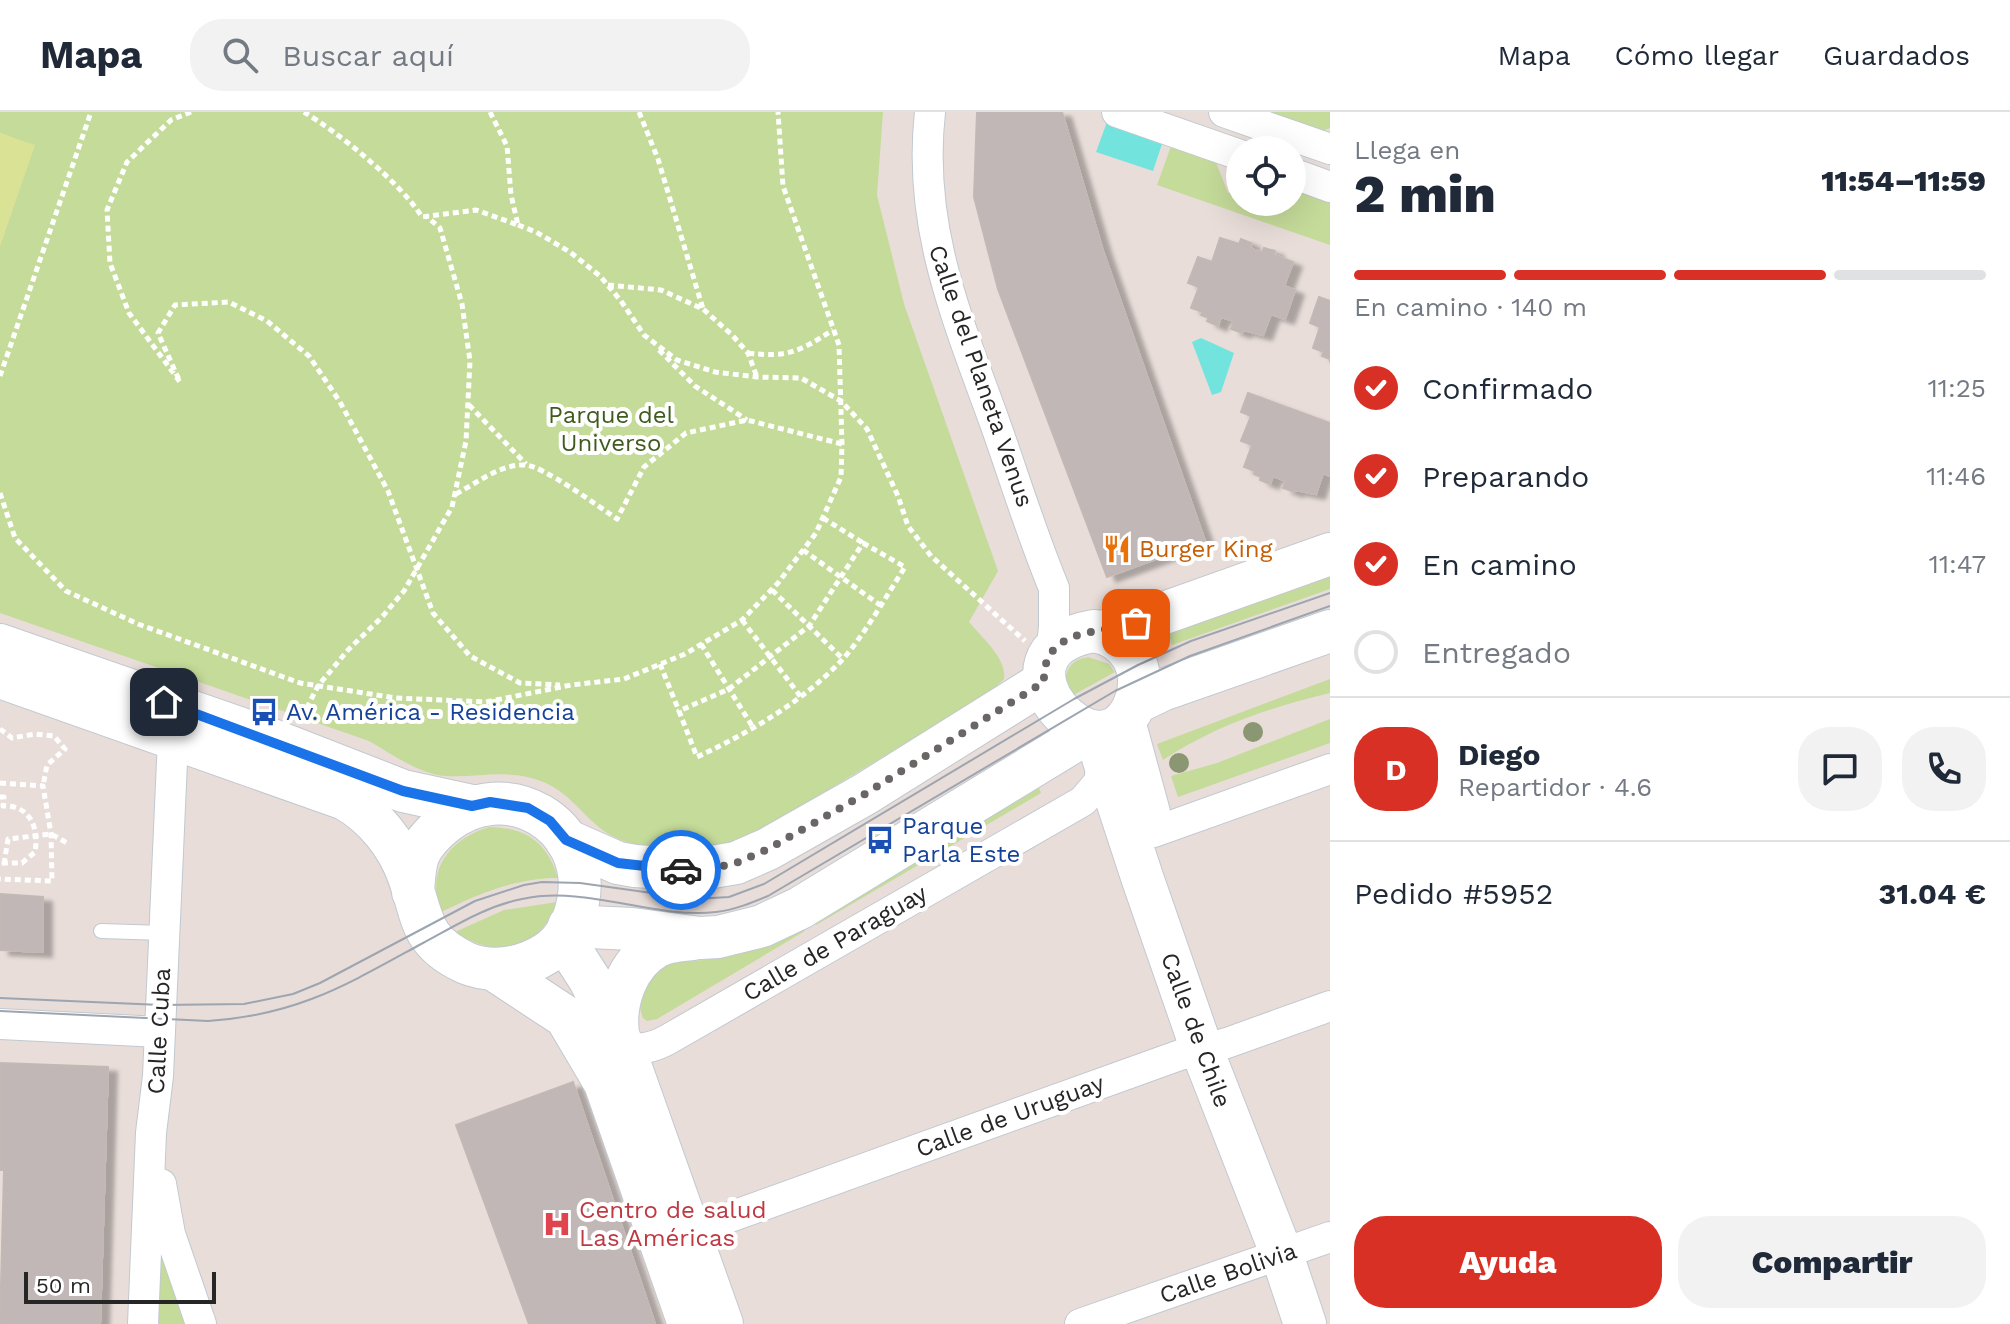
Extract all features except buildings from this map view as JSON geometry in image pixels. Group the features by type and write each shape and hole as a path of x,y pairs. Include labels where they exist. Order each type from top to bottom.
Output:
{"street":[{"name":"Calle del Planeta Venus","path":"930,112 926,145 928,194 934,236 950,298 1054,588 1097,631"},
{"path":"1117,112 1226,150"},
{"path":"1224,112 1330,149"},
{"path":"1306,178 1330,187"},
{"path":"566,840 618,863 643,867 695,870 736,863 768,849 865,794 1067,639 1136,623 1330,554"},
{"name":"Calle del Planeta Venus","path":"1040,659 1054,588"},
{"path":"1097,631 1119,639 1138,665 1139,679 1110,730"},
{"path":"621,1041 615,1013 617,1004 628,977 655,948 673,941 718,937 762,926 800,908 984,798 1110,730 1162,690 1330,631"},
{"path":"0,645 262,736 403,791 472,806"},
{"path":"1040,659 1058,710 1076,727 1110,730"},
{"path":"0,677 345,799 359,807 387,836 408,874 416,909 432,939 448,954 469,965 493,969 514,967 549,952 566,932 576,910 580,883 576,859 566,840 550,821 528,808 490,802 472,806 453,816 423,846 415,868 413,892"},
{"name":"Calle de Chile","path":"1110,730 1154,832 1215,1047"},
{"name":"Calle de Chile","path":"1110,730 1215,1047 1307,1245 1330,1306"},
{"name":"Calle de Paraguay","path":"621,1041 638,1049 654,1047 1083,801 1099,782 1110,730"},
{"name":"Calle Cuba","path":"143,1324 173,739"},
{"path":"1154,832 1330,769"},
{"path":"566,932 632,929 700,938"},
{"path":"566,932 621,1041 722,1324"},
{"path":"493,969 566,1017 605,1083 689,1324"},
{"name":"Calle de Uruguay","path":"691,1231 1180,1055 1215,1047 1330,1006"},
{"path":"0,1024 160,1032"},
{"path":"151,1133 170,1234 201,1324"},
{"name":"Calle de Chile","path":"1305,1324 1307,1245"},
{"name":"Calle Bolivia","path":"1080,1324 1307,1245"}],"lane":[{"path":"101,931 164,933"}],"path":[{"path":"0,376 91,112"},
{"path":"191,112 171,120 127,162 107,210 110,263 129,313 180,382 158,333 175,305 229,302 267,321 309,356 340,402 388,491 433,613 470,656 520,683 571,685"},
{"path":"304,112 325,125 411,200 422,217 476,210 518,225 570,252 607,285 644,335 695,386 747,420 842,444"},
{"path":"490,112 507,146 511,195 518,225"},
{"path":"639,112 658,159 703,309"},
{"path":"0,493 15,538 66,591 138,624 300,683 396,698 486,702 571,685 624,679 701,644 742,620 772,590 816,533 841,477 839,345 783,186 778,112"},
{"path":"299,724 318,686 404,591 452,507 466,441 470,361 462,304 440,228 426,216"},
{"path":"607,285 661,290 703,309 748,353 757,377"},
{"path":"748,353 774,356 802,349 833,330"},
{"path":"644,335 677,360 715,372 801,378 841,401 867,429 898,496 908,526 931,556 1040,659"},
{"path":"468,404 527,464 577,491 617,519 644,467 686,433 747,420"},
{"path":"455,494 497,470 527,464"},
{"path":"660,664 697,757 754,729 801,697 843,659 905,567 823,518"},
{"path":"679,711 729,689 809,626 863,543"},
{"path":"803,550 880,605"},
{"path":"772,590 843,659"},
{"path":"742,620 801,697"},
{"path":"701,644 754,729"},
{"path":"0,729 12,738 35,734 54,736 65,749 47,765 43,786 51,834 52,881 0,879"},
{"path":"0,783 43,786"},
{"path":"0,797 4,797 3,806 14,806 31,819 38,835 35,852 22,863 2,863 8,839 38,835 51,834 69,844"}],"green space":[{"name":"Parque del Universo","path":"0,112 883,112 877,195 904,304 998,571 969,622 998,656 1004,679 987,695 765,827 716,847 658,849 628,842 604,831 563,793 543,782 509,775 446,776 425,772 369,741 0,613 0,246 34,146 0,133"},
{"path":"1241,112 1330,112 1330,128 1309,136"},
{"path":"0,133 35,145 0,246"},
{"path":"1174,138 1212,152 1226,188 1226,209 1157,185"},
{"path":"1306,184 1330,193 1330,245 1246,216 1306,216"},
{"path":"1330,569 1330,589 1172,645 1166,627"},
{"path":"1088,657 1109,664 1115,672 1066,699 1067,672 1074,662"},
{"path":"1330,679 1330,693 1244,719 1202,737 1163,760 1157,744"},
{"path":"1330,719 1330,743 1178,797 1171,776 1217,763"},
{"path":"1039,788 1041,793 816,925 814,921"},
{"path":"490,827 514,830 533,839 548,855 558,878 512,884 441,912 436,883 444,858 463,839"},
{"path":"557,902 540,931 515,946 487,946 455,932 504,910"},
{"path":"802,927 805,931 657,1019 647,1021 643,1018 640,1005 642,991 664,967 730,954"},
{"path":"154,1214 185,1324 143,1324"}],"water":[{"path":"1107,122 1163,141 1153,171 1096,152"},
{"path":"1201,338 1234,353 1221,392 1212,395 1192,342"}],"tram line":[{"path":"0,998 161,1005 244,1004 293,994 320,983 475,901 542,882 580,883 695,899 729,897 764,884 1074,699 1138,665 1191,641 1330,593"},
{"path":"0,1011 208,1021 240,1018 320,996 471,917 522,899 571,896 692,913 736,908 768,896 1115,691 1190,656 1330,606"}],"way so far":[{"path":"681,870 736,863 768,849 865,794 1044,682 1049,656 1067,639 1136,623"}],"place":[{"name":"Burger King","path":"1117,549"},
{"name":"Av. América - Residencia","path":"264,712"},
{"name":"Parque Parla Este","path":"880,840"},
{"name":"Centro de salud Las Américas","path":"557,1224"}],"route":[{"path":"164,702 403,791 472,806 490,802 528,808 550,821 566,840 618,863 681,870"}]}
